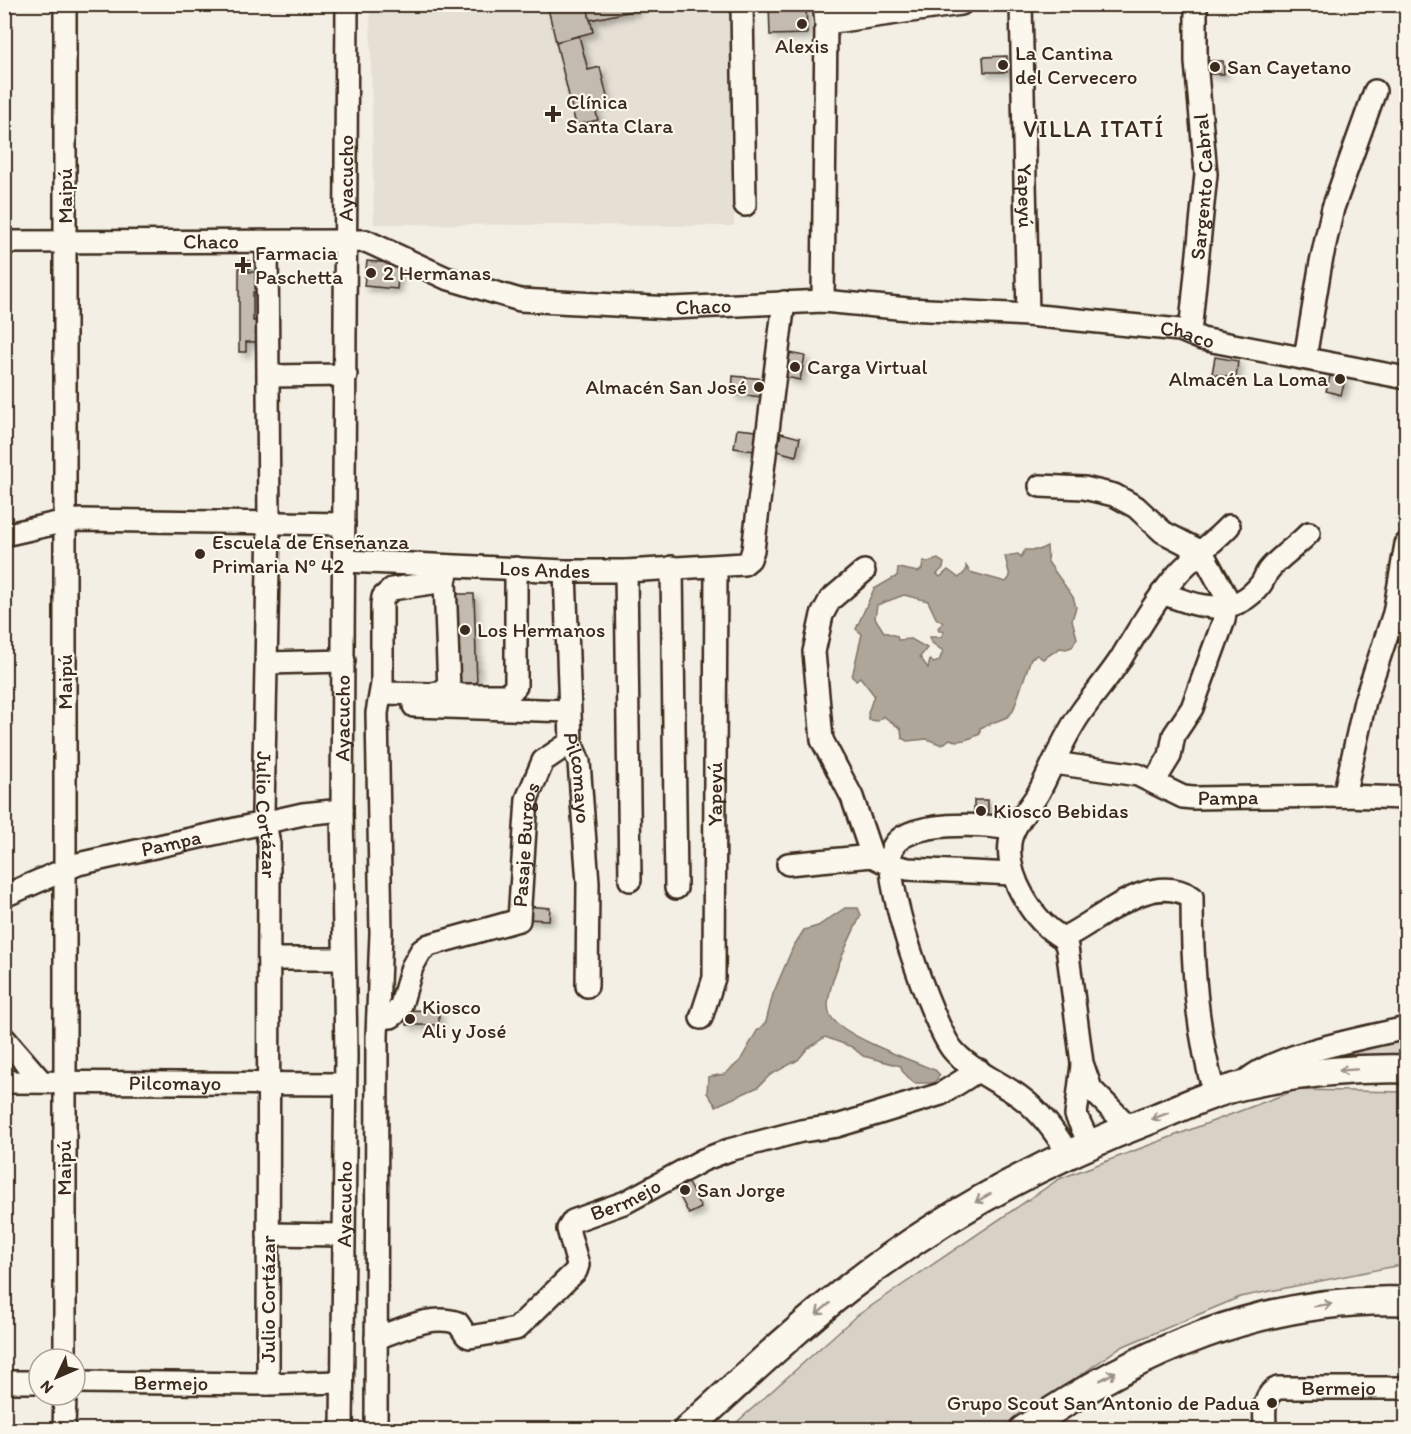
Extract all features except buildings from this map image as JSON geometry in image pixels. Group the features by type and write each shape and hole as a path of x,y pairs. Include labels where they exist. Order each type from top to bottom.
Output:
{"main road":[{"path":"687,1430 822,1309 877,1267 952,1215 1014,1180 1130,1127 1242,1086 1325,1072 1407,1069"},
{"path":"1023,1430 1084,1390 1129,1365 1161,1349 1208,1331 1256,1318 1331,1304 1407,1301"}],"street":[{"name":"Maipú","path":"64,4 65,1347"},
{"name":"Ayacucho","path":"342,1430 340,1382 346,1055 342,810 346,375 346,4"},
{"path":"742,4 745,205"},
{"path":"823,301 825,14 961,4"},
{"name":"Yapeyú","path":"1021,4 1028,315"},
{"name":"Sargento Cabral","path":"1190,333 1206,174 1196,62 1196,4"},
{"path":"1305,358 1321,262 1333,208 1375,91"},
{"name":"Chaco","path":"4,243 65,241 371,242 446,278 520,300 672,308 823,301 908,309 1028,315 1190,333 1202,339 1407,378"},
{"name":"Julio Cortázar","path":"267,243 269,522 268,663 263,812 269,844 268,1384"},
{"name":"Los Andes","path":"345,561 447,574 516,568 626,571 744,564 750,559 753,550 784,302"},
{"path":"269,376 346,375"},
{"path":"1040,486 1084,488 1114,495 1136,507 1163,532 1202,552 1224,590 1227,607 1192,708 1174,735 1170,756 1154,782"},
{"path":"4,535 66,521 344,524"},
{"path":"1130,1127 1091,1089 1082,1063 1067,947 1063,938 1041,921 1013,874 1010,864 1013,830 1029,810 1082,711 1104,684 1162,593 1177,575 1229,526"},
{"path":"1162,593 1194,605 1209,608 1227,607 1258,587 1268,572 1309,533"},
{"path":"1344,796 1365,701 1394,614 1407,544"},
{"name":"Yapeyú","path":"701,1018 714,978 716,566"},
{"path":"672,567 676,888"},
{"path":"380,699 449,691 461,695 508,695 516,686 516,568"},
{"name":"Pilcomayo","path":"565,571 571,742 579,762 588,883 587,986"},
{"path":"626,571 630,880"},
{"path":"864,571 830,600 822,615 814,651 822,740 881,860 929,1006 942,1034 954,1051 1020,1097 1079,1149"},
{"name":"Ayacucho","path":"376,1430 377,1026 381,933 380,699 383,597 392,589 447,574"},
{"path":"447,574 449,691"},
{"path":"268,663 344,661"},
{"path":"380,699 569,711"},
{"name":"Pasaje Burgos","path":"346,1055 377,1026 395,1014 415,960 429,945 519,920 526,800 543,761 571,742"},
{"name":"Pampa","path":"1054,763 1138,775 1184,797 1193,798 1344,796 1407,798"},
{"name":"Pampa","path":"4,896 78,864 265,825 303,814 342,810"},
{"path":"881,860 904,835 913,831 948,826 999,826 1013,830"},
{"path":"788,864 881,860 908,869 1013,874"},
{"path":"1063,938 1080,930 1129,897 1162,891 1185,892 1192,897 1192,941 1208,1070 1215,1095"},
{"path":"269,959 343,959"},
{"path":"1242,1086 1265,1067 1407,1028"},
{"path":"4,1038 40,1082"},
{"path":"1079,1149 1076,1115 1082,1063"},
{"name":"Bermejo","path":"376,1338 408,1326 444,1319 458,1323 470,1337 516,1329 576,1271 578,1265 568,1229 573,1221 626,1202 703,1161 729,1150 801,1131 837,1126 941,1094 980,1070"},
{"name":"Pilcomayo","path":"4,1082 345,1084"},
{"path":"268,1234 344,1235"},
{"path":"4,1382 27,1382"},
{"name":"Bermejo","path":"87,1382 268,1384 340,1382"},
{"name":"Bermejo","path":"1265,1430 1266,1399 1272,1391 1278,1388 1407,1388"},
{"path":"64,1430 65,1407"}],"shaded area":[{"name":"Clínica Santa Clara","path":"370,5 734,5 734,226 374,224"},
{"path":"1047,546 1048,562 1073,597 1076,607 1072,620 1077,638 1072,647 1060,648 1043,659 1037,655 1031,658 1013,711 1007,717 980,728 980,734 961,741 950,739 942,745 927,739 907,741 902,738 901,729 883,716 878,721 869,720 868,713 874,695 860,677 856,680 852,677 862,634 856,629 874,589 897,576 898,568 918,572 922,569 923,561 938,559 944,563 943,568 937,574 940,577 948,570 959,578 966,571 966,566 970,572 1006,582 1010,577 1005,556 1018,554 1021,557 1025,550 1039,550","holes":["904,595 928,601 936,618 943,623 938,628 939,631 944,631 941,637 930,637 931,642 943,651 939,661 934,663 930,660 928,668 920,657 927,648 911,639 898,640 897,636 884,632 875,618 877,605"]},
{"path":"845,908 858,908 861,915 833,980 829,994 830,1015 847,1031 894,1054 935,1070 940,1075 934,1083 914,1083 902,1071 901,1066 863,1056 852,1047 825,1037 807,1049 798,1060 770,1075 758,1087 716,1106 707,1093 708,1077 725,1074 740,1061 757,1031 766,1022 773,994 793,947 804,930 818,926"},
{"path":"1406,1036 1406,1064 1280,1067"},
{"path":"1296,1090 1406,1092 1406,1264 1240,1297 1119,1348 1005,1429 728,1430 855,1317 1059,1179"}],"place":[{"name":"Alexis","path":"802,24"},
{"name":"La Cantina del Cervecero","path":"1003,65"},
{"name":"San Cayetano","path":"1215,67"},
{"name":"Clínica Santa Clara","path":"553,114"},
{"name":"Farmacia Paschetta","path":"243,265"},
{"name":"2 Hermanas","path":"371,273"},
{"name":"Carga Virtual","path":"795,367"},
{"name":"Almacén La Loma","path":"1340,379"},
{"name":"Almacén San José","path":"759,387"},
{"name":"Escuela de Enseñanza Primaria Nº 42","path":"200,554"},
{"name":"Los Hermanos","path":"465,630"},
{"name":"Kiosco Bebidas","path":"981,811"},
{"name":"Kiosco Ali y José","path":"410,1019"},
{"name":"San Jorge","path":"685,1190"},
{"name":"Grupo Scout San Antonio de Padua","path":"1272,1403"}],"district":[{"name":"VILLA ITATÍ","path":"1094,129"}]}
